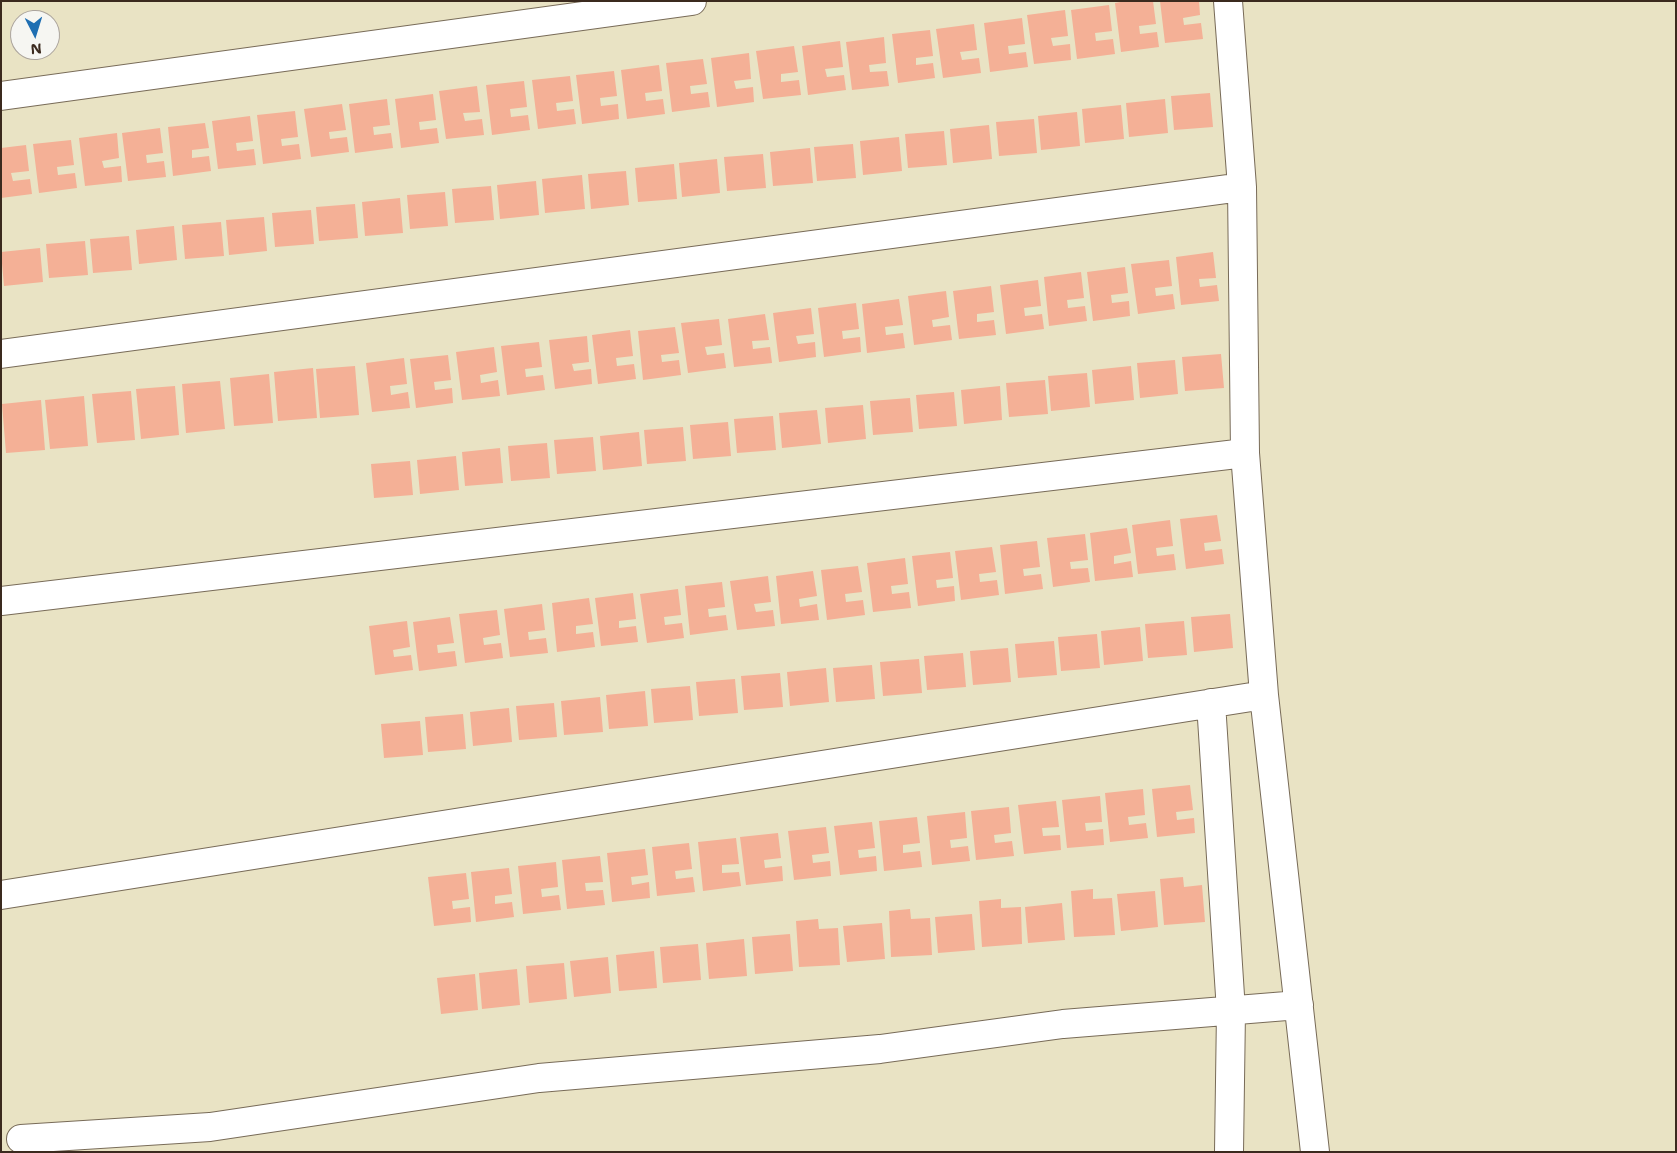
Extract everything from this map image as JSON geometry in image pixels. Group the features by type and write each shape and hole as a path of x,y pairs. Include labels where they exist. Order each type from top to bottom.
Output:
{"street":[{"path":"1,96 692,1"},
{"path":"1228,1 1242,187 1245,453 1264,695 1315,1152"},
{"path":"1,354 1242,187"},
{"path":"1,601 1245,453"},
{"path":"1,894 1264,695"},
{"path":"1211,703 1231,1010 1229,1152"},
{"path":"21,1139 210,1128 539,1078 880,1049 1063,1024 1299,1005"}],"building":[{"path":"1153,1 1156,24 1139,26 1140,34 1157,32 1159,47 1121,52 1115,3"},
{"path":"1160,1 1199,1 1200,15 1183,18 1184,25 1201,23 1203,39 1165,43"},
{"path":"1109,5 1112,31 1095,33 1096,41 1113,39 1115,54 1077,59 1071,10"},
{"path":"1065,10 1068,36 1051,38 1053,46 1070,44 1071,60 1034,64 1027,15"},
{"path":"1022,18 1025,44 1008,46 1009,54 1026,52 1028,67 990,72 984,23"},
{"path":"974,24 977,50 960,52 962,60 979,58 981,73 943,78 936,29"},
{"path":"930,30 933,56 916,58 916,65 933,63 935,78 898,83 892,34"},
{"path":"884,37 886,63 869,65 870,72 887,71 889,86 852,90 846,42"},
{"path":"840,41 843,67 825,69 827,77 844,75 846,90 808,95 802,46"},
{"path":"794,46 798,72 781,74 781,82 799,80 801,95 763,99 756,51"},
{"path":"749,53 751,79 734,81 736,89 753,87 754,102 717,107 711,58"},
{"path":"703,59 707,84 690,86 691,94 708,92 710,107 672,112 666,63"},
{"path":"659,65 662,91 645,93 646,101 663,99 665,114 627,119 621,70"},
{"path":"614,71 617,96 600,98 601,106 618,104 619,119 582,124 576,75"},
{"path":"570,76 573,101 556,103 557,111 574,109 576,124 538,129 532,80"},
{"path":"524,81 527,107 510,109 511,117 528,115 530,130 492,135 486,85"},
{"path":"477,86 480,112 463,113 465,121 482,119 484,135 446,139 439,91"},
{"path":"1210,93 1213,127 1174,130 1171,96"},
{"path":"433,94 436,120 419,122 420,130 437,128 439,143 401,148 395,99"},
{"path":"387,99 390,125 373,127 374,135 391,133 393,148 355,153 349,104"},
{"path":"1165,99 1168,133 1129,137 1126,103"},
{"path":"342,104 346,130 329,132 330,139 347,137 349,152 311,157 304,109"},
{"path":"1121,105 1124,139 1085,143 1082,109"},
{"path":"295,111 298,137 281,139 282,146 299,144 301,159 263,164 257,115"},
{"path":"1077,112 1080,146 1041,150 1038,116"},
{"path":"250,116 253,141 236,143 237,151 254,149 256,165 218,169 212,121"},
{"path":"1034,119 1037,153 999,156 996,122"},
{"path":"205,123 209,148 192,150 192,158 209,156 211,171 173,176 168,127"},
{"path":"989,125 992,159 953,163 950,129"},
{"path":"160,128 163,153 146,155 147,163 164,161 166,177 128,181 122,133"},
{"path":"944,131 947,165 908,168 905,134"},
{"path":"117,133 119,158 102,161 104,168 121,166 122,182 85,186 79,138"},
{"path":"899,137 902,171 863,175 860,141"},
{"path":"71,140 74,165 57,167 58,175 75,173 77,188 39,193 33,144"},
{"path":"853,144 856,178 817,181 814,147"},
{"path":"26,145 29,171 11,173 13,181 30,179 32,194 1,198 1,148"},
{"path":"810,148 813,183 773,186 770,152"},
{"path":"763,154 766,188 727,191 724,157"},
{"path":"717,159 720,193 682,197 679,163"},
{"path":"674,164 677,199 638,202 635,168"},
{"path":"626,171 629,205 591,209 588,174"},
{"path":"582,175 585,209 545,213 542,179"},
{"path":"536,181 539,215 500,219 497,185"},
{"path":"491,186 494,220 455,223 452,189"},
{"path":"445,192 448,226 410,229 407,195"},
{"path":"400,198 403,233 365,236 362,202"},
{"path":"355,204 358,238 319,241 316,207"},
{"path":"311,210 314,244 275,247 272,213"},
{"path":"264,217 267,251 229,255 226,220"},
{"path":"221,222 224,256 185,259 182,225"},
{"path":"174,226 177,260 139,264 136,230"},
{"path":"129,236 132,270 93,273 90,239"},
{"path":"85,241 88,275 49,278 46,244"},
{"path":"40,248 43,282 4,286 1,252"},
{"path":"1213,252 1216,278 1199,279 1200,287 1217,285 1219,301 1181,305 1176,257"},
{"path":"1169,260 1172,286 1155,288 1156,296 1173,294 1175,309 1138,314 1131,264"},
{"path":"1125,267 1128,293 1111,295 1112,303 1129,301 1130,316 1093,321 1087,272"},
{"path":"1081,272 1084,298 1067,300 1068,308 1085,306 1087,321 1049,326 1044,277"},
{"path":"1038,280 1041,306 1024,308 1025,316 1042,314 1044,329 1006,334 1000,285"},
{"path":"991,286 994,312 977,314 977,322 994,320 996,335 959,339 953,291"},
{"path":"946,291 949,317 932,320 933,327 950,325 952,340 914,345 908,296"},
{"path":"899,299 903,325 885,327 886,335 903,333 905,348 867,353 862,304"},
{"path":"856,303 859,329 842,331 843,339 860,337 861,352 824,357 818,308"},
{"path":"811,308 814,334 796,336 798,344 815,342 816,357 779,362 773,313"},
{"path":"765,314 769,340 752,341 753,349 770,347 772,363 734,367 728,319"},
{"path":"719,319 722,345 705,347 707,355 724,353 726,368 688,373 681,323"},
{"path":"675,327 679,353 661,355 662,362 679,360 681,375 643,380 638,331"},
{"path":"630,330 633,356 616,358 617,366 634,364 636,379 598,384 592,335"},
{"path":"587,336 589,362 572,364 574,371 591,369 592,384 555,389 549,340"},
{"path":"539,342 542,367 525,369 526,377 543,375 545,390 507,395 501,346"},
{"path":"494,347 497,372 480,375 481,383 498,380 500,396 462,400 456,352"},
{"path":"1221,354 1224,388 1185,391 1182,357"},
{"path":"448,355 451,380 434,382 435,390 452,388 453,403 416,408 410,359"},
{"path":"404,358 407,384 390,386 391,395 408,392 410,408 372,412 366,363"},
{"path":"1175,360 1178,394 1140,398 1137,363"},
{"path":"355,366 359,415 320,418 316,369"},
{"path":"1131,366 1134,400 1095,404 1092,370"},
{"path":"313,368 317,418 278,421 274,372"},
{"path":"1087,373 1090,407 1051,411 1048,376"},
{"path":"269,374 273,423 234,426 230,378"},
{"path":"1045,380 1048,414 1009,417 1006,383"},
{"path":"220,381 225,429 186,433 182,384"},
{"path":"175,386 179,435 141,439 136,389"},
{"path":"1000,386 1002,420 964,424 961,390"},
{"path":"131,391 135,440 97,443 92,394"},
{"path":"954,392 957,426 919,429 916,395"},
{"path":"84,396 88,446 50,449 45,400"},
{"path":"910,398 913,432 873,435 870,401"},
{"path":"41,400 45,450 6,453 2,404"},
{"path":"863,405 866,439 828,443 825,408"},
{"path":"817,410 821,444 782,448 779,413"},
{"path":"773,416 776,450 737,453 734,419"},
{"path":"728,422 731,456 693,459 690,425"},
{"path":"683,427 686,461 647,464 644,430"},
{"path":"639,432 642,466 603,470 600,436"},
{"path":"593,437 596,471 557,474 554,440"},
{"path":"547,443 550,478 511,481 508,446"},
{"path":"500,448 503,483 465,486 462,452"},
{"path":"456,456 459,490 420,494 417,460"},
{"path":"410,461 413,495 374,498 371,464"},
{"path":"1217,515 1221,541 1204,543 1205,551 1222,549 1224,564 1186,569 1180,519"},
{"path":"1170,520 1173,546 1156,548 1157,556 1174,554 1176,570 1138,574 1132,525"},
{"path":"1127,528 1131,553 1114,556 1114,564 1131,561 1133,577 1095,581 1090,533"},
{"path":"1085,534 1088,560 1070,562 1071,569 1088,568 1090,582 1053,587 1047,538"},
{"path":"1037,541 1040,567 1023,569 1024,576 1041,574 1043,589 1005,594 1000,545"},
{"path":"992,547 996,572 979,574 980,582 997,580 999,595 961,600 955,551"},
{"path":"950,552 953,578 936,580 937,588 954,586 955,601 918,606 912,556"},
{"path":"905,558 908,584 891,586 892,594 909,592 911,608 873,612 867,563"},
{"path":"858,566 862,592 845,594 846,602 863,600 865,615 827,620 821,570"},
{"path":"813,571 817,596 799,599 800,607 817,604 819,620 781,624 776,576"},
{"path":"768,576 771,602 754,604 756,612 773,610 775,626 737,630 730,581"},
{"path":"722,582 725,607 708,609 709,617 726,615 728,630 690,635 685,586"},
{"path":"678,589 681,615 664,617 665,625 682,623 684,638 647,643 640,594"},
{"path":"633,593 636,619 619,621 619,628 636,626 638,642 601,646 595,598"},
{"path":"589,598 593,624 576,626 576,634 593,632 595,647 557,652 552,603"},
{"path":"542,604 545,630 528,632 529,640 546,638 548,653 510,657 504,609"},
{"path":"497,610 500,635 483,638 484,645 501,643 503,658 465,663 459,614"},
{"path":"1230,614 1233,648 1194,652 1191,617"},
{"path":"450,617 454,643 437,645 438,653 455,651 457,666 419,671 413,622"},
{"path":"407,621 410,647 393,650 394,657 411,655 413,670 375,675 369,626"},
{"path":"1184,621 1187,655 1148,658 1145,624"},
{"path":"1140,627 1143,661 1104,665 1101,631"},
{"path":"1097,634 1100,668 1061,671 1058,637"},
{"path":"1054,641 1057,675 1018,678 1015,644"},
{"path":"1008,648 1011,682 973,685 970,651"},
{"path":"963,653 966,687 927,690 924,656"},
{"path":"919,659 922,693 883,696 880,662"},
{"path":"872,665 875,699 836,702 833,668"},
{"path":"826,668 829,702 790,706 787,672"},
{"path":"780,673 783,707 744,710 741,676"},
{"path":"735,679 738,713 699,716 696,682"},
{"path":"690,686 693,720 654,723 651,689"},
{"path":"645,691 648,726 609,729 606,695"},
{"path":"600,697 603,732 564,735 561,701"},
{"path":"554,703 557,737 519,740 516,706"},
{"path":"509,708 512,742 473,746 470,712"},
{"path":"463,714 466,749 428,752 425,717"},
{"path":"420,721 423,755 384,758 381,724"},
{"path":"1190,785 1193,810 1176,812 1177,820 1194,818 1195,833 1157,837 1152,789"},
{"path":"1143,789 1145,815 1128,817 1129,825 1146,823 1148,838 1110,842 1105,793"},
{"path":"1100,796 1102,822 1085,823 1086,831 1103,829 1104,845 1067,848 1062,800"},
{"path":"1056,801 1059,827 1042,828 1043,836 1060,835 1061,850 1024,854 1018,805"},
{"path":"1009,807 1011,833 994,835 995,843 1012,841 1014,856 976,860 971,811"},
{"path":"965,812 967,838 950,840 951,848 968,846 970,861 932,865 927,816"},
{"path":"917,817 920,843 903,845 903,853 920,851 922,867 884,871 879,821"},
{"path":"872,822 875,848 858,850 859,858 876,856 877,871 840,875 834,826"},
{"path":"826,827 829,853 812,855 813,863 830,861 831,876 794,880 788,831"},
{"path":"778,833 781,858 764,860 765,868 782,866 783,881 746,885 740,837"},
{"path":"736,838 739,864 722,865 722,873 739,872 741,886 703,891 698,842"},
{"path":"689,843 692,869 675,871 676,879 693,877 695,892 657,896 652,847"},
{"path":"645,849 648,875 631,877 632,885 649,882 650,898 612,902 607,853"},
{"path":"600,856 603,882 585,883 586,891 603,890 605,905 567,909 562,860"},
{"path":"556,862 558,887 541,889 542,897 559,895 561,910 523,914 518,866"},
{"path":"509,868 512,894 495,896 495,904 512,902 514,917 476,922 471,872"},
{"path":"466,873 469,899 452,901 453,909 470,907 471,922 434,926 428,877"},
{"path":"1183,877 1184,887 1202,885 1205,922 1164,925 1160,879"},
{"path":"1093,889 1093,899 1112,898 1115,935 1074,937 1071,891"},
{"path":"1155,891 1158,927 1121,931 1117,894"},
{"path":"1001,899 1001,908 1021,907 1022,944 982,947 979,901"},
{"path":"1062,903 1065,940 1028,943 1025,907"},
{"path":"910,909 911,919 930,918 932,955 891,957 889,911"},
{"path":"972,914 975,950 938,953 935,917"},
{"path":"818,919 819,929 838,928 840,965 799,967 796,921"},
{"path":"882,923 885,959 847,962 843,926"},
{"path":"790,934 793,971 755,974 752,937"},
{"path":"744,939 747,976 709,979 706,943"},
{"path":"698,944 701,980 663,983 660,947"},
{"path":"654,951 657,988 619,991 616,955"},
{"path":"608,957 611,993 574,997 570,961"},
{"path":"564,963 567,999 529,1003 526,966"},
{"path":"517,969 520,1005 482,1009 479,973"},
{"path":"475,974 478,1010 441,1014 437,978"}]}
